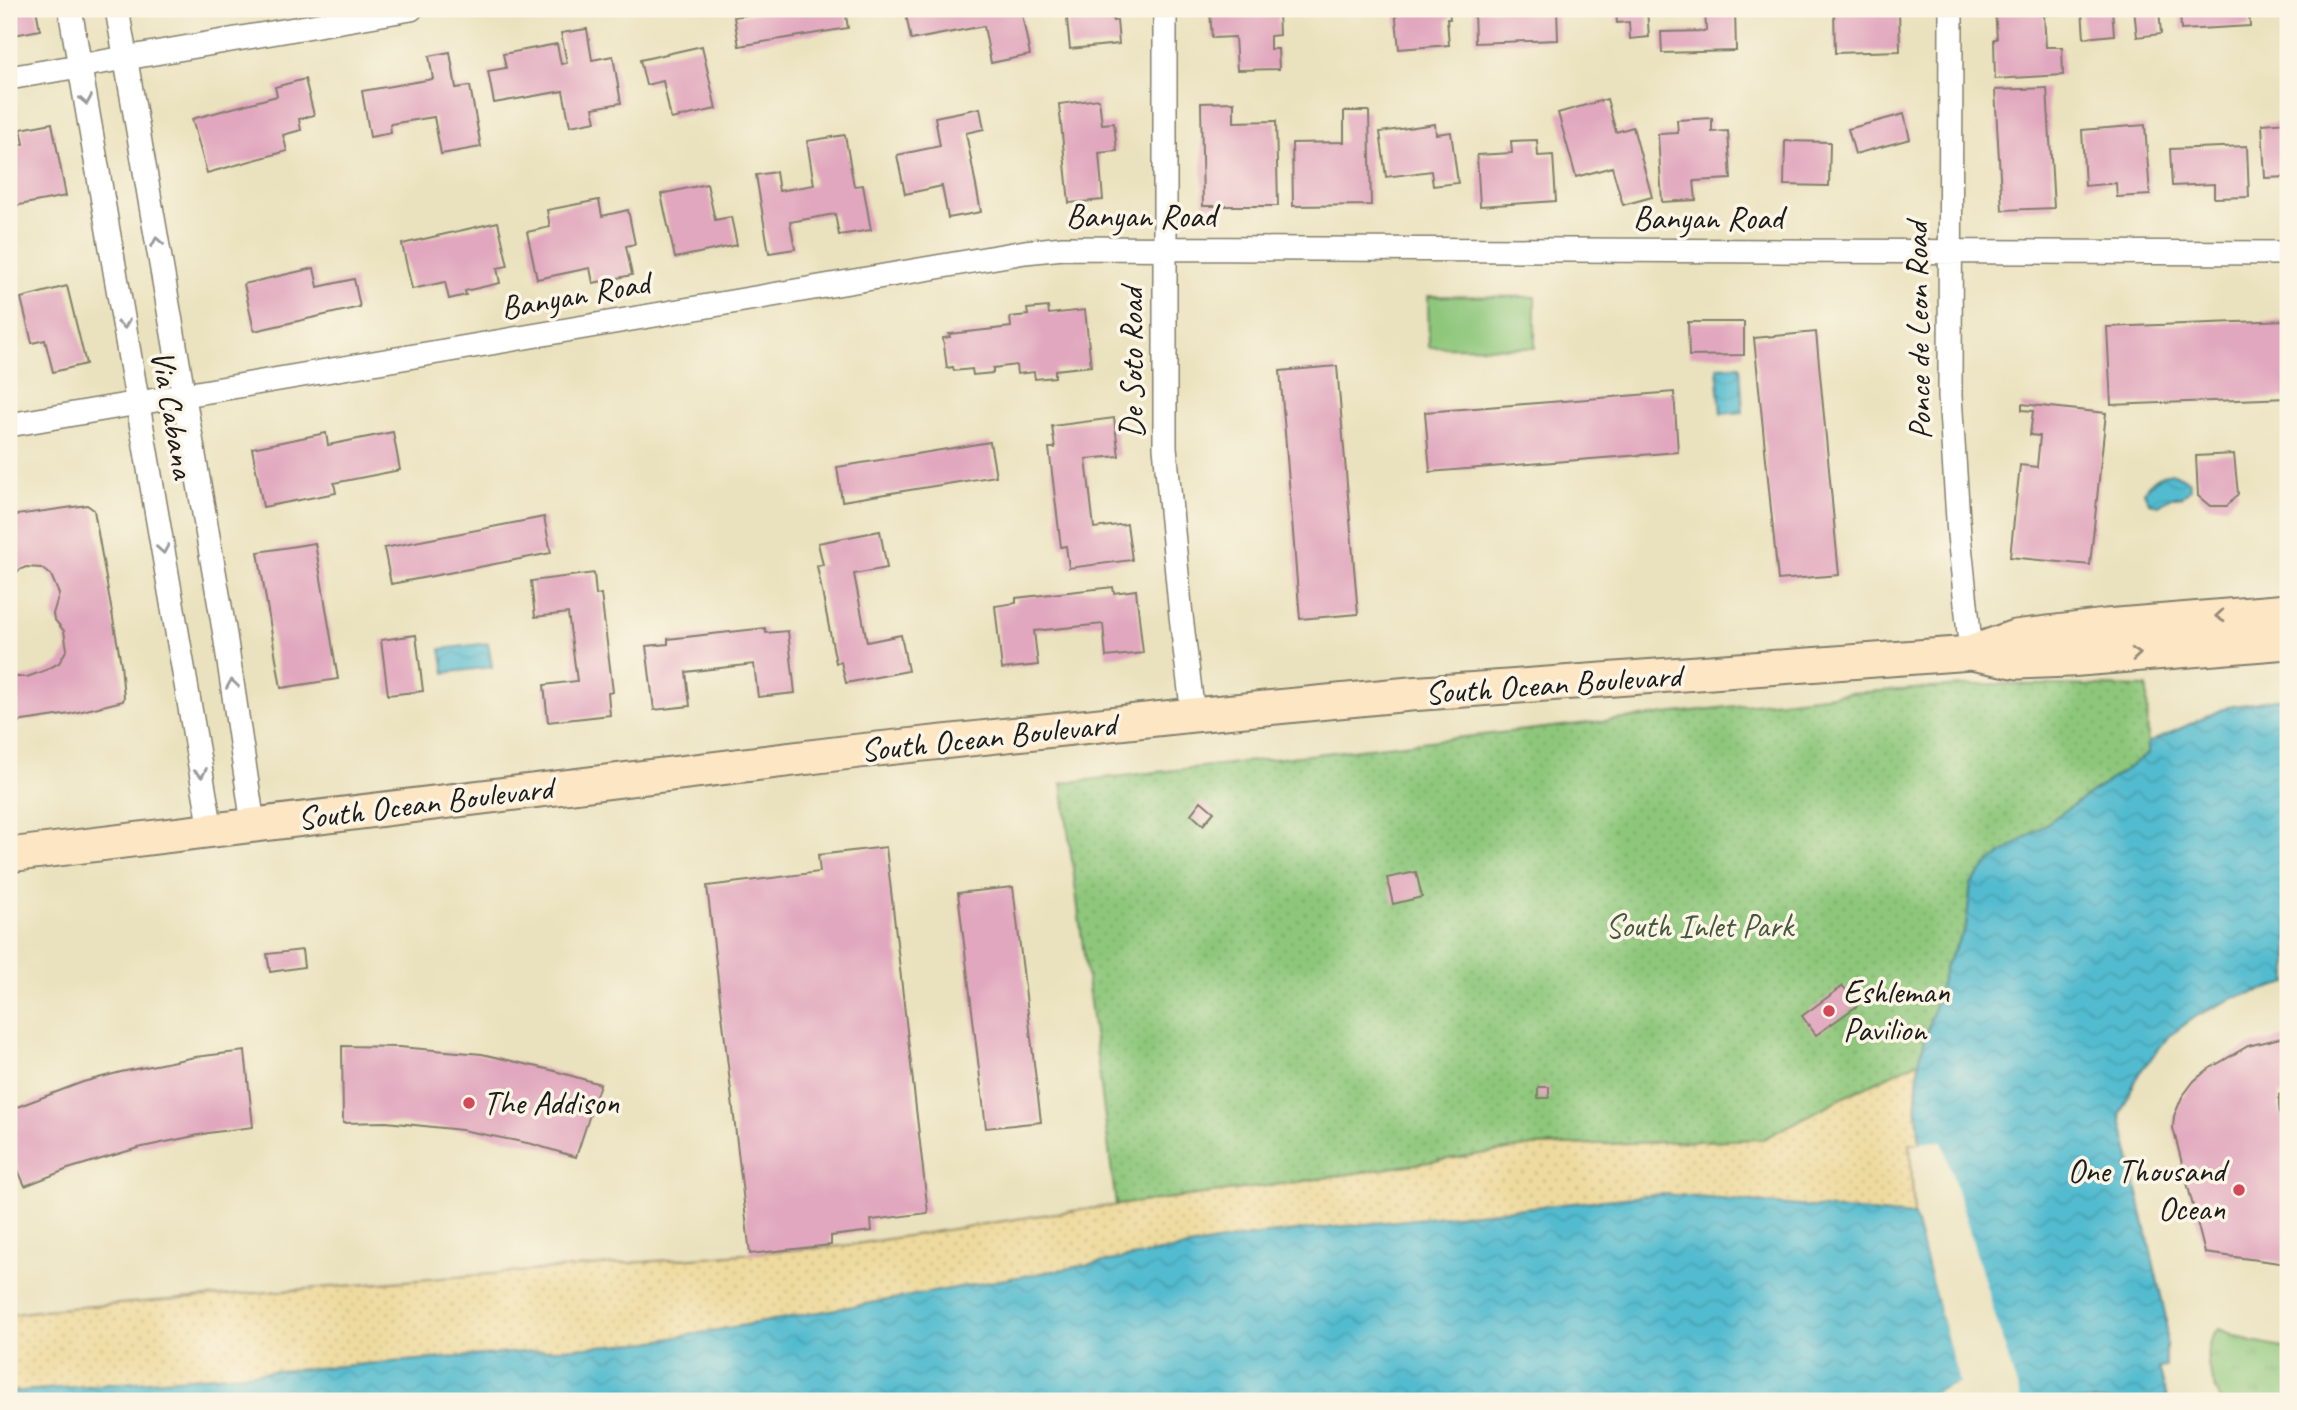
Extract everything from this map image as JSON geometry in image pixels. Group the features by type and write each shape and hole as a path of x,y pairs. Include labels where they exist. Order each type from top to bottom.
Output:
{"main road":[{"name":"South Ocean Boulevard","path":"1971,653 2015,637 2106,626 2288,611"},
{"name":"South Ocean Boulevard","path":"9,855 851,752 1410,694 1971,653 2019,662 2288,642"}],"street":[{"name":"Via Cabana","path":"70,9 211,830"},
{"name":"Via Cabana","path":"117,9 225,635 253,824"},
{"path":"9,78 411,9"},
{"name":"De Soto Road","path":"1166,9 1166,469 1193,715"},
{"name":"Ponce de Leon Road","path":"1951,9 1950,396 1971,653"},
{"name":"Banyan Road","path":"9,425 1025,252 1063,248 2288,253"}],"green space":[{"path":"1428,296 1535,297 1535,348 1429,347"},
{"name":"South Inlet Park","path":"1994,684 2147,687 2148,754 1989,863 1971,884 1966,927 1946,965 1919,1061 1763,1139 1533,1146 1298,1182 1116,1205 1062,783 1850,693"},
{"path":"2219,1329 2252,1342 2288,1349 2288,1401 2221,1401 2208,1364 2209,1345"}],"sand":[{"path":"1971,884 1919,1060 1916,1103 1920,1143 1910,1144 1914,1216 1960,1383 9,1401 9,1315 43,1310 843,1246 1048,1214 1298,1182 1533,1146 1763,1139 1849,1094"}],"water":[{"path":"1740,366 1743,412 1721,414 1717,367"},
{"path":"2174,473 2188,480 2190,489 2182,497 2171,497 2159,505 2149,503 2144,492 2149,484 2160,476"},
{"path":"488,643 492,667 445,673 441,649"},
{"path":"2288,697 2288,983 2234,998 2198,1015 2169,1036 2139,1073 2120,1114 2166,1318 2166,1367 2159,1368 2168,1401 2001,1401 1938,1180 1920,1143 1916,1103 1919,1061 1946,965 1966,927 1971,884 1989,863 2148,754 2148,743 2228,707"},
{"path":"1663,1194 1914,1216 1960,1383 1938,1391 1940,1401 9,1401 9,1392 649,1342 1256,1235"}],"pier":[{"path":"1942,1141 2021,1401 1997,1401 1934,1181 1916,1143"},
{"path":"1914,1213 1917,1215 1963,1383 1961,1387 1942,1394 1944,1401 1934,1401 1938,1391 1959,1383"}],"building":[{"path":"9,9 36,9 40,30 9,36"},
{"path":"782,9 845,9 848,28 739,46 734,17"},
{"path":"905,9 1021,9 1030,55 991,63 984,26 911,40"},
{"path":"1066,9 1112,9 1113,21 1117,20 1119,44 1070,49"},
{"path":"1222,9 1278,9 1279,35 1270,36 1270,49 1278,49 1279,69 1237,70 1235,37 1212,38 1210,12"},
{"path":"1395,9 1449,9 1449,45 1399,49"},
{"path":"1474,9 1557,9 1558,40 1475,43"},
{"path":"1616,9 1647,9 1649,37 1630,39 1629,22 1617,23"},
{"path":"1705,9 1735,9 1736,51 1662,53 1661,32 1706,31"},
{"path":"1834,9 1899,9 1900,51 1835,53"},
{"path":"1995,9 2065,9 2065,14 2044,15 2046,47 2062,47 2063,75 1995,79"},
{"path":"2082,9 2112,9 2114,35 2084,38"},
{"path":"2134,9 2159,9 2161,34 2137,37"},
{"path":"2180,9 2249,9 2250,26 2181,30"},
{"path":"2265,9 2288,9 2288,14 2265,15"},
{"path":"587,29 592,60 613,56 621,103 593,108 596,121 570,126 563,91 494,103 488,71 506,68 503,54 557,44 561,64 567,63 561,33"},
{"path":"702,46 716,109 671,119 663,81 646,85 640,60"},
{"path":"450,52 456,88 470,86 481,147 441,154 434,117 390,124 391,133 370,137 362,91 433,79 429,56"},
{"path":"305,79 314,115 299,119 301,130 283,135 287,151 207,173 192,119 277,96 275,87"},
{"path":"2047,88 2054,208 2002,210 1995,90"},
{"path":"1099,99 1102,124 1114,123 1117,151 1099,153 1103,200 1069,203 1059,104"},
{"path":"1607,99 1616,132 1633,127 1652,197 1623,205 1612,167 1576,177 1558,113"},
{"path":"1234,102 1234,122 1276,121 1278,206 1203,206 1201,103"},
{"path":"980,108 984,129 966,133 981,212 948,218 942,186 905,194 897,155 940,146 935,117"},
{"path":"1344,111 1369,111 1371,205 1293,206 1292,143 1344,142"},
{"path":"1904,114 1910,139 1855,154 1848,129"},
{"path":"1712,118 1712,132 1728,131 1731,179 1694,181 1696,200 1662,202 1658,134 1678,133 1677,120"},
{"path":"2288,122 2288,177 2265,178 2262,124"},
{"path":"52,123 66,196 9,207 9,147 24,144 21,129"},
{"path":"1435,124 1436,134 1451,132 1458,183 1433,186 1431,171 1386,177 1380,132"},
{"path":"2145,125 2150,195 2117,197 2116,183 2085,186 2082,130"},
{"path":"845,135 854,186 863,185 871,230 839,235 835,214 790,222 795,249 769,253 756,175 776,172 779,191 814,185 807,141"},
{"path":"1537,140 1538,156 1553,155 1556,201 1480,206 1477,155 1512,153 1511,141"},
{"path":"1785,141 1830,142 1829,186 1784,185"},
{"path":"2247,146 2249,197 2214,198 2214,184 2172,186 2170,149"},
{"path":"707,184 715,220 731,217 737,245 675,258 661,194"},
{"path":"599,200 602,216 628,210 635,244 626,246 632,275 593,283 590,268 537,279 527,232 550,227 547,210"},
{"path":"498,222 508,266 497,268 500,283 465,291 466,295 449,299 445,282 412,289 402,244"},
{"path":"314,268 318,287 354,279 360,307 254,331 244,284"},
{"path":"67,286 86,364 53,372 45,340 32,343 21,298"},
{"path":"1048,307 1049,314 1085,310 1091,366 1055,370 1055,377 1035,379 1034,372 1017,374 1016,365 993,368 993,373 973,375 972,369 954,371 953,367 947,368 943,338 950,337 949,334 1011,327 1010,317 1028,315 1027,309"},
{"path":"2288,320 2288,398 2111,405 2107,327"},
{"path":"1688,322 1744,322 1744,355 1689,356"},
{"path":"1816,332 1839,575 1778,580 1754,338"},
{"path":"1337,366 1358,614 1300,619 1280,371"},
{"path":"1674,392 1678,452 1430,472 1425,412"},
{"path":"2022,404 2106,413 2090,565 2010,557 2020,465 2037,467 2040,436 2030,435 2033,411 2022,410"},
{"path":"1114,418 1119,456 1086,459 1094,528 1127,524 1132,560 1069,568 1066,546 1061,547 1049,448 1055,448 1052,426"},
{"path":"393,432 400,470 334,483 336,493 263,507 252,448 326,433 328,445"},
{"path":"990,442 996,476 842,501 837,467"},
{"path":"2234,454 2238,494 2227,506 2210,506 2198,496 2196,456"},
{"path":"87,505 94,510 121,664 123,701 70,714 9,723 9,677 27,677 46,670 59,663 67,649 64,631 54,619 59,594 51,575 41,568 26,567 19,570 9,581 9,516"},
{"path":"544,517 551,553 391,584 384,548"},
{"path":"880,531 887,568 854,574 867,642 901,635 908,671 846,683 841,662 836,663 817,566 823,565 818,543"},
{"path":"315,543 338,679 281,688 258,552"},
{"path":"594,573 596,595 601,594 613,692 608,693 610,715 548,722 544,685 577,681 568,613 535,617 531,581"},
{"path":"1113,587 1114,593 1136,590 1143,653 1106,657 1103,624 1034,631 1038,665 1002,669 995,606 1016,603 1016,598"},
{"path":"765,628 766,633 788,631 795,693 758,697 754,664 686,672 690,706 654,710 646,646 668,644 668,639"},
{"path":"416,635 423,691 388,695 381,640"},
{"path":"1201,801 1214,812 1203,825 1191,814"},
{"path":"886,847 928,1213 871,1220 872,1231 831,1236 831,1245 750,1254 707,886 820,872 818,855"},
{"path":"1416,872 1422,897 1393,904 1387,878"},
{"path":"1013,887 1041,1122 986,1128 958,893"},
{"path":"302,950 304,967 270,972 267,954"},
{"name":"Eshleman Pavilion","path":"1843,986 1857,1006 1816,1035 1802,1016"},
{"name":"One Thousand Ocean","path":"2288,1036 2288,1092 2279,1095 2279,1105 2280,1115 2288,1113 2288,1264 2205,1253 2173,1128 2174,1116 2182,1097 2207,1070 2248,1046"},
{"name":"The Addison","path":"342,1046 399,1047 482,1054 600,1084 576,1157 532,1144 462,1130 386,1122 343,1123"},
{"path":"245,1051 253,1127 208,1133 138,1148 68,1169 25,1186 9,1150 9,1110 83,1082 121,1072 195,1057"},
{"path":"1538,1087 1549,1087 1549,1098 1538,1098"}],"place":[{"name":"Eshleman Pavilion","path":"1829,1011"},
{"name":"The Addison","path":"469,1103"},
{"name":"One Thousand Ocean","path":"2239,1190"}]}
